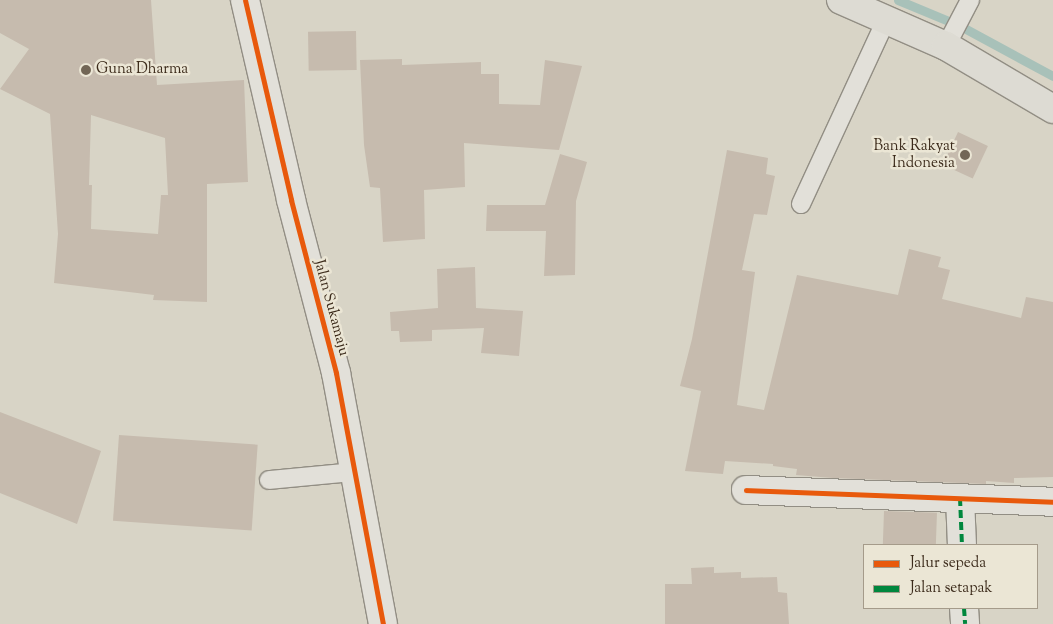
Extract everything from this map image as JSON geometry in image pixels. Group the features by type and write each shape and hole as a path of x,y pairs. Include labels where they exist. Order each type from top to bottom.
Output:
{"highway":[{"path":"852,2 886,20 946,46 1053,109"}],"street":[{"name":"Jalan Sukamaju","path":"245,0 291,200 336,373 383,624"},
{"path":"746,490 1053,502"},
{"path":"960,498 962,544"},
{"path":"964,609 965,624"}],"lane":[{"path":"946,46 970,0"},
{"path":"801,204 886,20"},
{"path":"269,480 354,472"}],"building":[{"path":"0,0 151,0 157,85 244,80 248,182 207,184 207,302 153,300 154,295 54,283 58,234 50,114 0,89 29,49 0,33","holes":["91,115 165,138 168,195 161,195 158,234 91,229 92,185 89,185"]},
{"path":"356,31 357,70 309,71 308,32"},
{"path":"402,59 402,65 481,62 481,74 499,74 499,104 540,105 545,60 582,66 559,150 464,143 465,187 424,190 425,239 383,242 380,188 370,187 364,145 360,60"},
{"name":"Bank Rakyat Indonesia","path":"958,132 988,146 973,179 943,165"},
{"path":"727,150 768,158 766,174 775,176 767,215 754,214 742,270 755,272 737,405 764,410 797,275 898,295 909,249 941,257 938,267 950,270 942,299 1021,318 1026,297 1053,302 1053,477 1014,478 1014,483 986,481 986,484 833,478 796,475 797,469 773,466 773,464 725,461 723,474 685,471 701,391 680,386 692,339"},
{"path":"560,154 587,162 576,201 575,275 544,276 546,231 486,231 487,205 545,205"},
{"path":"475,267 476,308 523,311 519,356 481,353 484,328 432,330 432,341 400,342 399,331 391,331 390,312 438,308 437,269"},
{"path":"0,412 101,451 77,524 0,493"},
{"path":"119,435 258,445 252,530 113,521"},
{"path":"884,511 937,513 936,544 883,544"},
{"path":"714,567 714,573 741,572 741,578 777,577 778,592 787,593 789,624 665,624 665,584 692,584 691,568"}],"waterway":[{"path":"898,0 951,22"},
{"path":"966,29 1053,76"}],"marked path":[{"path":"960,498 962,544"},
{"path":"964,609 965,624"}],"cycle path":[{"path":"245,0 291,200 336,373 383,624"},
{"path":"746,490 1053,502"}],"place":[{"name":"Guna Dharma","path":"86,70"},
{"name":"Bank Rakyat Indonesia","path":"965,155"}]}
